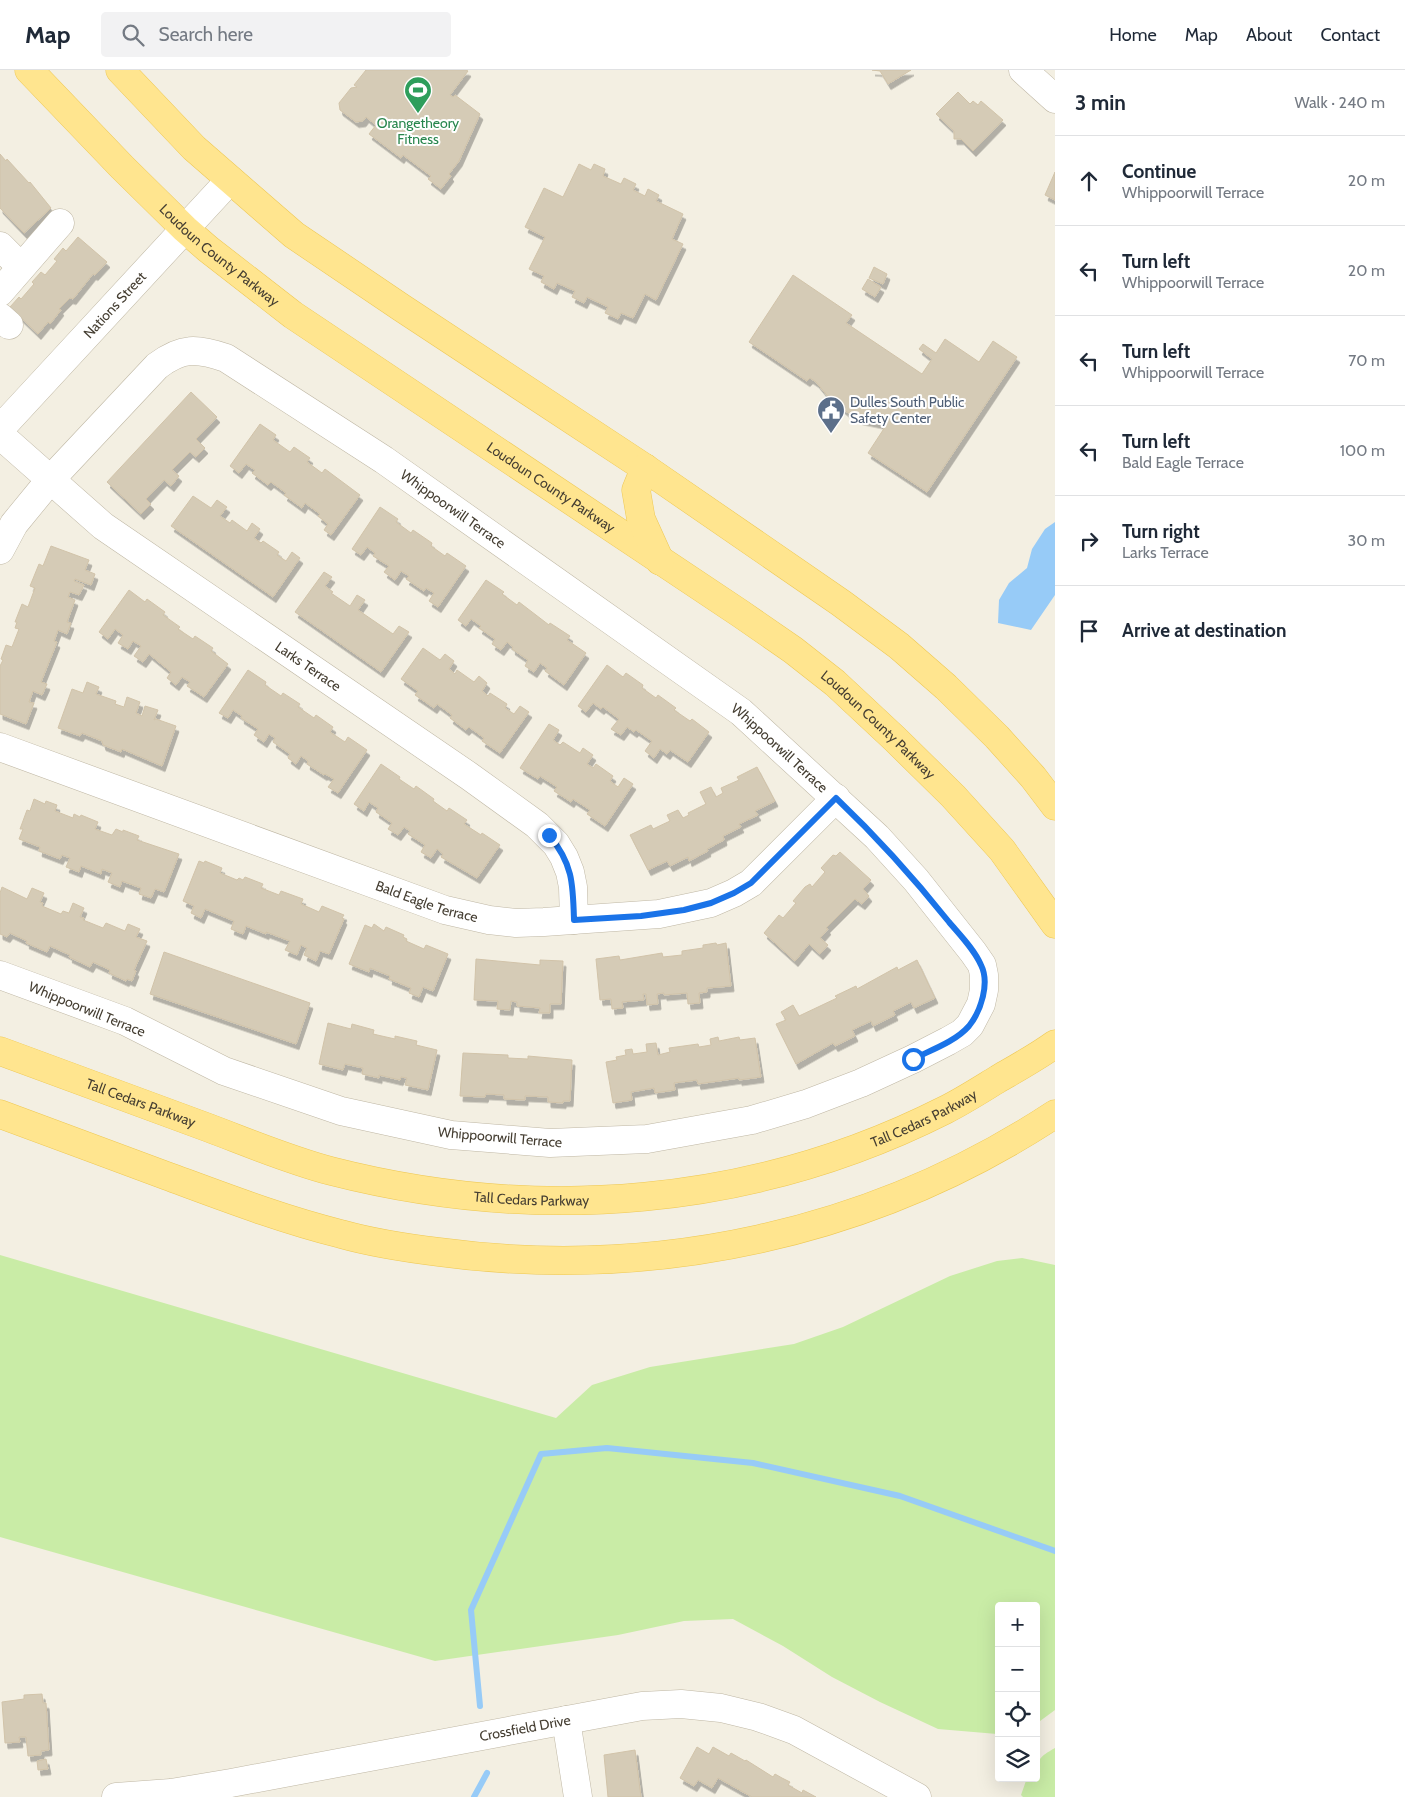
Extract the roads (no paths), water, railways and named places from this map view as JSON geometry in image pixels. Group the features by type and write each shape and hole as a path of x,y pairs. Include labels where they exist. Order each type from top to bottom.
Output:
{"main road":[{"name":"Loudoun County Parkway","path":"29,70 185,229 293,315 793,650 835,682 953,796 1002,850 1055,924"},
{"path":"120,70 194,148 294,236 645,468 841,603 899,646 998,736 1055,806"},
{"path":"645,468 636,490 637,497 641,519 660,561"},
{"name":"Tall Cedars Parkway","path":"0,1051 327,1170 416,1190 522,1200 570,1201 676,1194 749,1180 828,1159 896,1133 946,1110 1055,1044"},
{"path":"0,1114 268,1214 343,1235 410,1248 482,1258 553,1262 619,1260 696,1251 769,1237 833,1220 901,1195 957,1171 1023,1135 1055,1114"}],"street":[{"path":"1023,70 1055,99"},
{"name":"Nations Street","path":"0,429 230,180"},
{"path":"0,292 60,223"},
{"path":"0,246 21,267"},
{"name":"Whippoorwill Terrace","path":"0,550 14,524 50,480 148,375 167,359 177,353 188,350 206,351 226,358 384,460 741,712 836,798 916,880 982,965 984,990 981,1004 970,1025 962,1033 913,1059 861,1083 806,1104 752,1120 647,1139 550,1143 451,1135 341,1111 224,1071 125,1021 0,975"},
{"name":"Larks Terrace","path":"0,435 103,526 469,776 537,825 556,844 570,872 573,887 574,920"},
{"name":"Bald Eagle Terrace","path":"0,747 445,910 489,920 516,923 641,916 711,903 751,883 836,798"},
{"name":"Crossfield Drive","path":"116,1797 171,1793 642,1706 681,1704 721,1708 758,1716 794,1730 918,1797"},
{"path":"566,1720 578,1797"}],"water":[{"path":"1055,522 1055,595 1031,630 998,623 999,600 1009,583 1027,568 1032,549 1045,529"}],"waterway":[{"path":"480,1706 471,1610 541,1454 607,1448 753,1463 900,1496 1055,1551"},
{"path":"474,1797 487,1773"}],"place":[{"name":"Orangetheory Fitness","path":"418,114"},
{"name":"Dulles South Public Safety Center","path":"831,434"}]}
